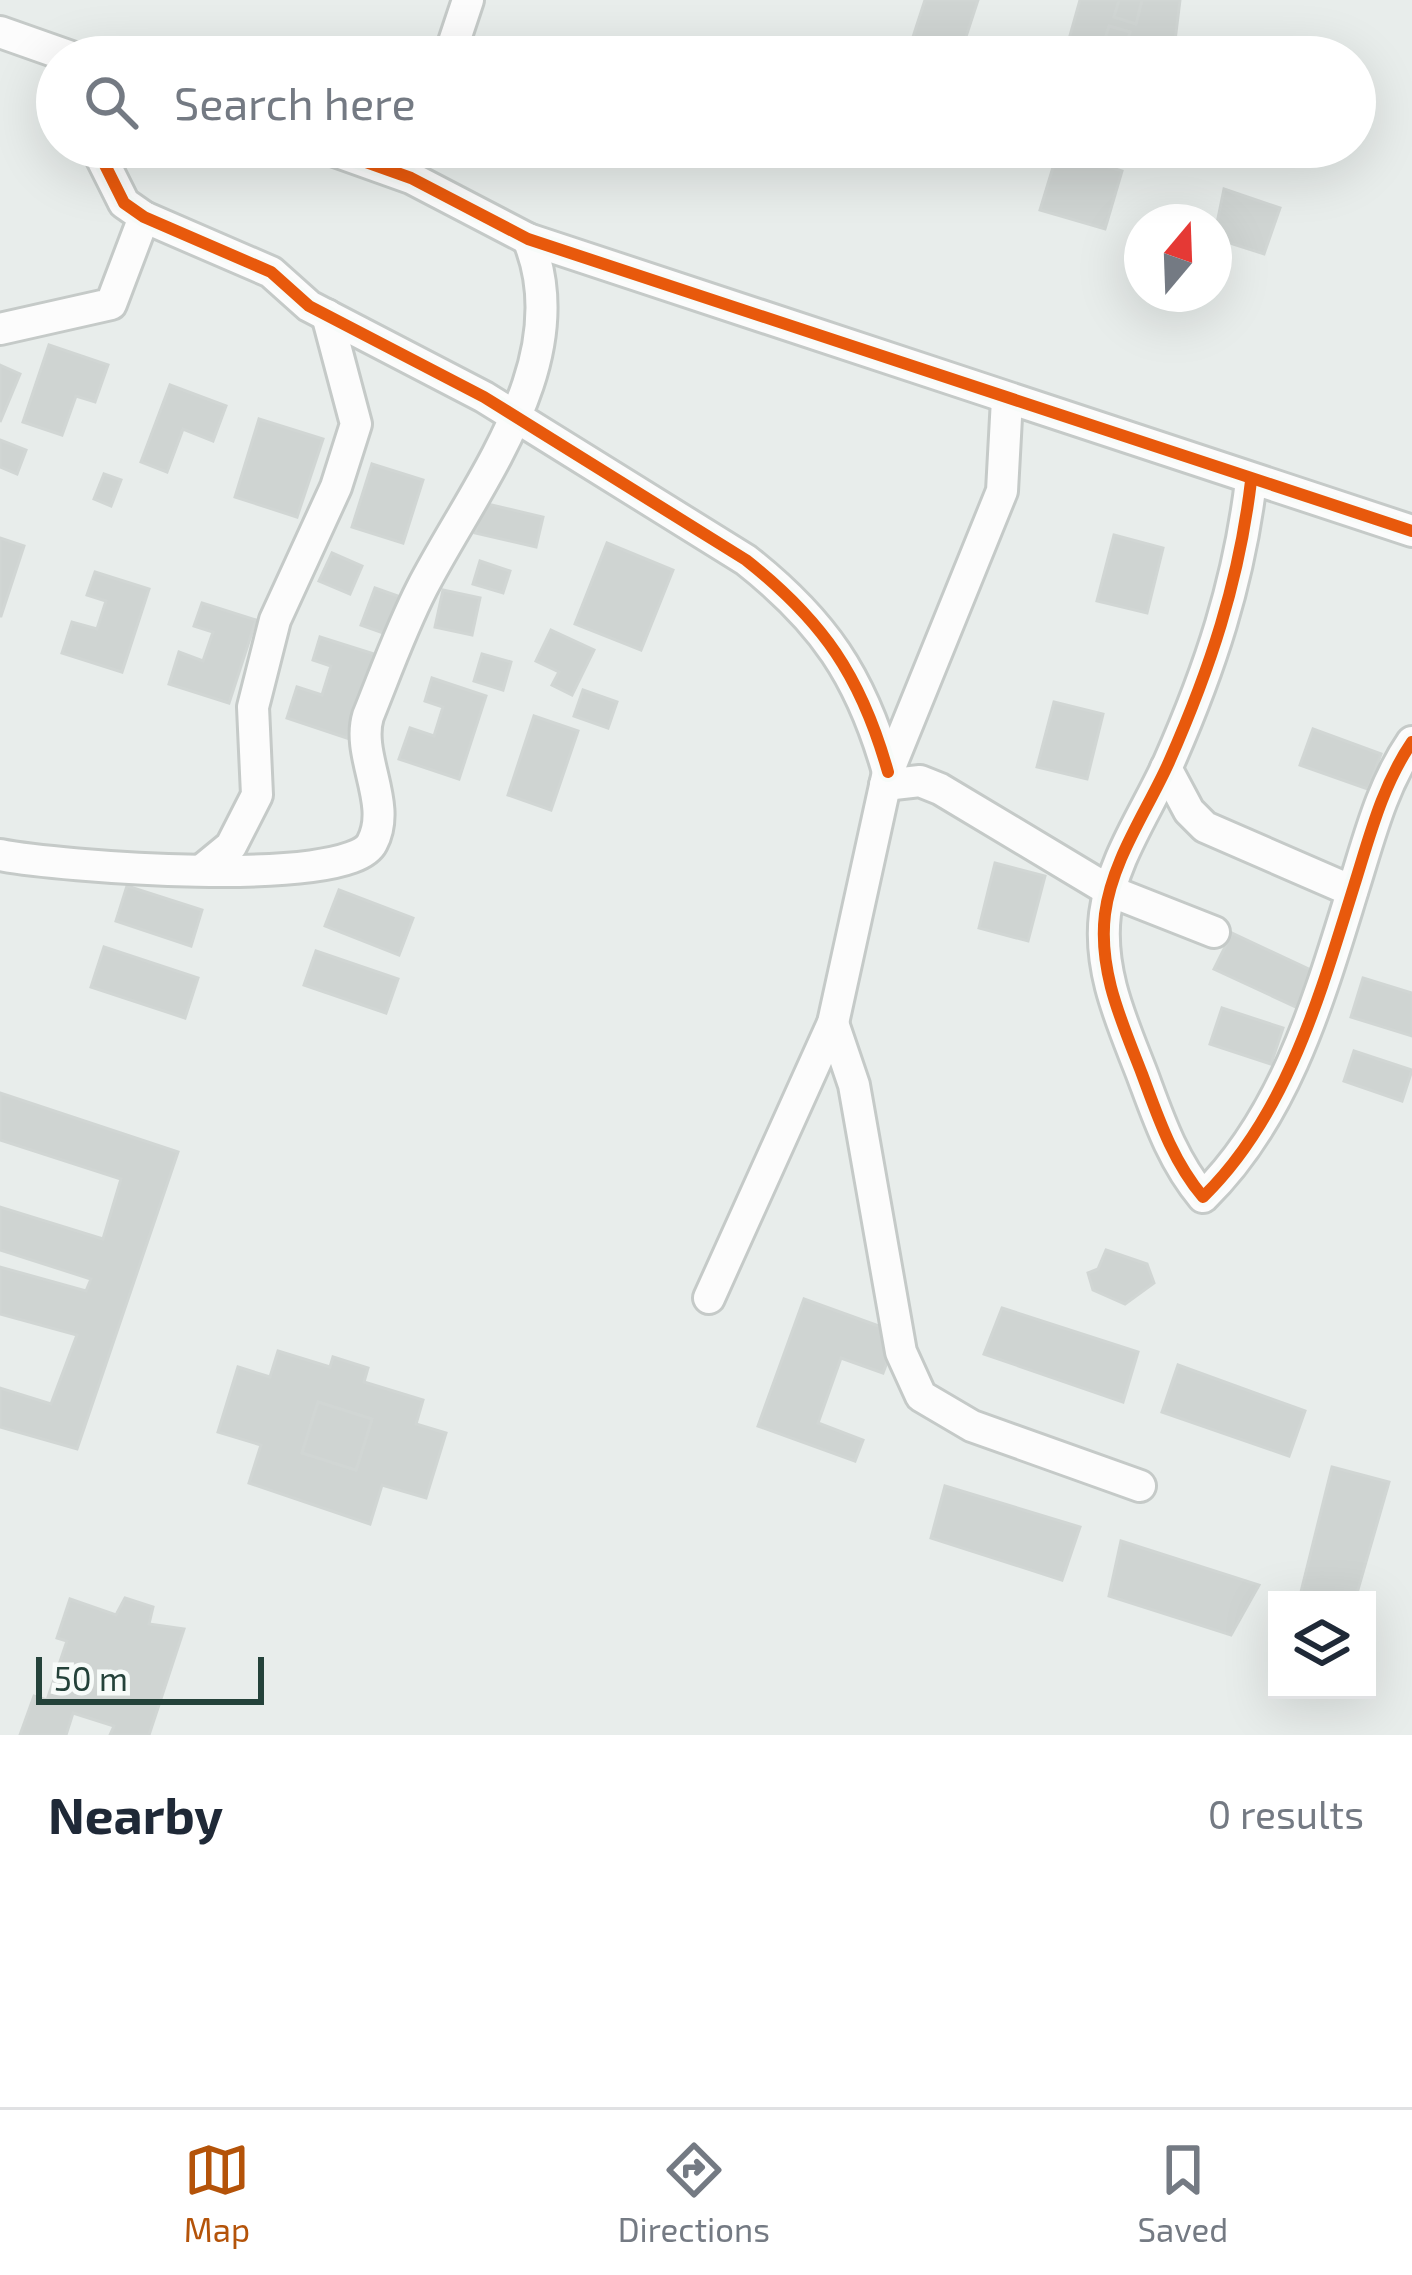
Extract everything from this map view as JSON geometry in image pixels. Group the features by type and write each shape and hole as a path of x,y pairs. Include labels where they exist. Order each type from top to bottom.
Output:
{"street":[{"path":"456,36 468,0"},
{"path":"0,32 36,45"},
{"path":"105,168 114,187 143,217 252,261 327,315 517,418 746,560 785,591 856,679 886,778"},
{"path":"383,168 529,238 1412,531"},
{"path":"411,178 414,168"},
{"path":"0,329 111,304 143,217"},
{"path":"0,855 80,868 203,869 326,865 358,858 370,848 377,812 362,736 420,592 517,418 542,313 540,266 529,238"},
{"path":"203,869 231,846 257,795 254,707 275,620 336,487 356,424 327,315"},
{"path":"709,1298 833,1023 886,778 1002,490 1006,399"},
{"path":"1251,481 1242,560 1222,633 1110,891 1105,918 1108,980 1171,1150 1203,1197 1239,1158 1285,1081 1382,792 1412,742"},
{"path":"1166,768 1189,812 1205,827 1352,891"},
{"path":"886,778 920,781 940,789 1110,891 1214,932"},
{"path":"833,1023 854,1085 901,1352 921,1396 972,1426 1140,1486"}],"building":[{"path":"925,0 978,0 966,36 913,36"},
{"path":"1080,0 1119,0 1114,17 1136,24 1142,0 1180,0 1176,36 1129,36 1130,32 1109,26 1106,36 1070,36"},
{"path":"1119,0 1142,0 1136,24 1114,17"},
{"path":"1109,26 1130,32 1129,36 1106,36"},
{"path":"1053,168 1122,171 1105,229 1040,210"},
{"path":"1224,189 1280,208 1264,254 1232,244 1232,204 1221,204"},
{"path":"49,345 108,365 95,402 76,396 62,435 23,422"},
{"path":"0,365 20,374 0,422"},
{"path":"170,385 226,406 213,441 183,429 167,472 141,462"},
{"path":"259,419 323,439 297,517 235,497"},
{"path":"0,440 26,450 17,474 0,467"},
{"path":"372,464 423,480 403,543 352,527"},
{"path":"104,474 121,480 111,506 94,499"},
{"path":"483,503 543,517 536,547 475,533"},
{"path":"1114,535 1163,548 1147,613 1097,601"},
{"path":"0,538 24,546 1,616 0,616"},
{"path":"607,543 673,570 641,650 575,624"},
{"path":"332,553 362,566 350,594 319,581"},
{"path":"480,561 510,571 503,593 473,584"},
{"path":"95,572 149,589 122,672 62,653 72,622 97,629 106,601 87,595"},
{"path":"375,588 406,599 392,636 361,625"},
{"path":"443,590 480,598 472,635 435,627"},
{"path":"202,603 256,620 229,703 169,684 179,652 203,661 213,632 194,626"},
{"path":"551,630 594,650 572,695 552,685 559,672 536,661"},
{"path":"320,637 374,654 347,738 287,718 297,687 322,695 331,666 313,660"},
{"path":"482,654 511,662 503,690 474,681"},
{"path":"432,678 486,696 459,779 399,759 410,728 434,736 443,707 425,701"},
{"path":"583,690 617,702 608,728 574,716"},
{"path":"1054,702 1103,714 1087,779 1037,767"},
{"path":"534,716 578,731 551,810 508,795"},
{"path":"1313,729 1381,754 1368,789 1300,765"},
{"path":"995,863 1045,876 1028,941 979,928"},
{"path":"127,886 202,910 191,946 116,921"},
{"path":"339,890 413,918 399,955 325,926"},
{"path":"1232,933 1315,972 1298,1008 1214,969"},
{"path":"104,947 198,978 185,1018 91,987"},
{"path":"316,951 398,979 386,1013 304,985"},
{"path":"1363,978 1412,993 1412,1036 1351,1017"},
{"path":"1222,1008 1283,1028 1271,1064 1210,1044"},
{"path":"1354,1051 1412,1070 1402,1101 1344,1081"},
{"path":"0,1093 178,1152 77,1449 0,1427 0,1388 51,1404 77,1335 0,1314 0,1267 86,1291 91,1279 0,1250 0,1207 103,1239 121,1179 0,1140"},
{"path":"1106,1250 1147,1264 1154,1283 1125,1304 1093,1290 1088,1273 1098,1269"},
{"path":"804,1299 898,1333 883,1373 841,1358 818,1423 863,1440 855,1461 758,1426"},
{"path":"1002,1308 1138,1352 1123,1402 984,1354"},
{"path":"278,1351 330,1367 333,1357 368,1368 364,1382 423,1400 416,1424 446,1433 426,1498 382,1485 370,1524 249,1483 261,1445 218,1432 238,1367 270,1377","holes":["318,1402 372,1419 356,1470 302,1453"]},
{"path":"1178,1365 1305,1411 1289,1456 1162,1412"},
{"path":"318,1402 372,1419 356,1470 302,1453"},
{"path":"1332,1467 1389,1482 1358,1591 1301,1591"},
{"path":"945,1486 1080,1527 1062,1580 931,1538"},
{"path":"1121,1541 1259,1585 1231,1635 1109,1596"},
{"path":"125,1598 153,1607 149,1624 184,1629 149,1735 110,1735 114,1726 73,1713 66,1735 20,1735 34,1696 47,1700 67,1641 57,1638 70,1599 116,1615"}],"cycle path":[{"path":"106,168 124,203 144,217 271,272 309,306 484,397 746,560 797,605 836,653 865,707 888,772"},
{"path":"383,168 528,239 1412,531"},
{"path":"1251,481 1231,590 1210,659 1169,762 1123,855 1105,914 1105,956 1120,1016 1167,1138 1203,1197 1257,1129 1297,1052 1378,811 1412,742"}]}
